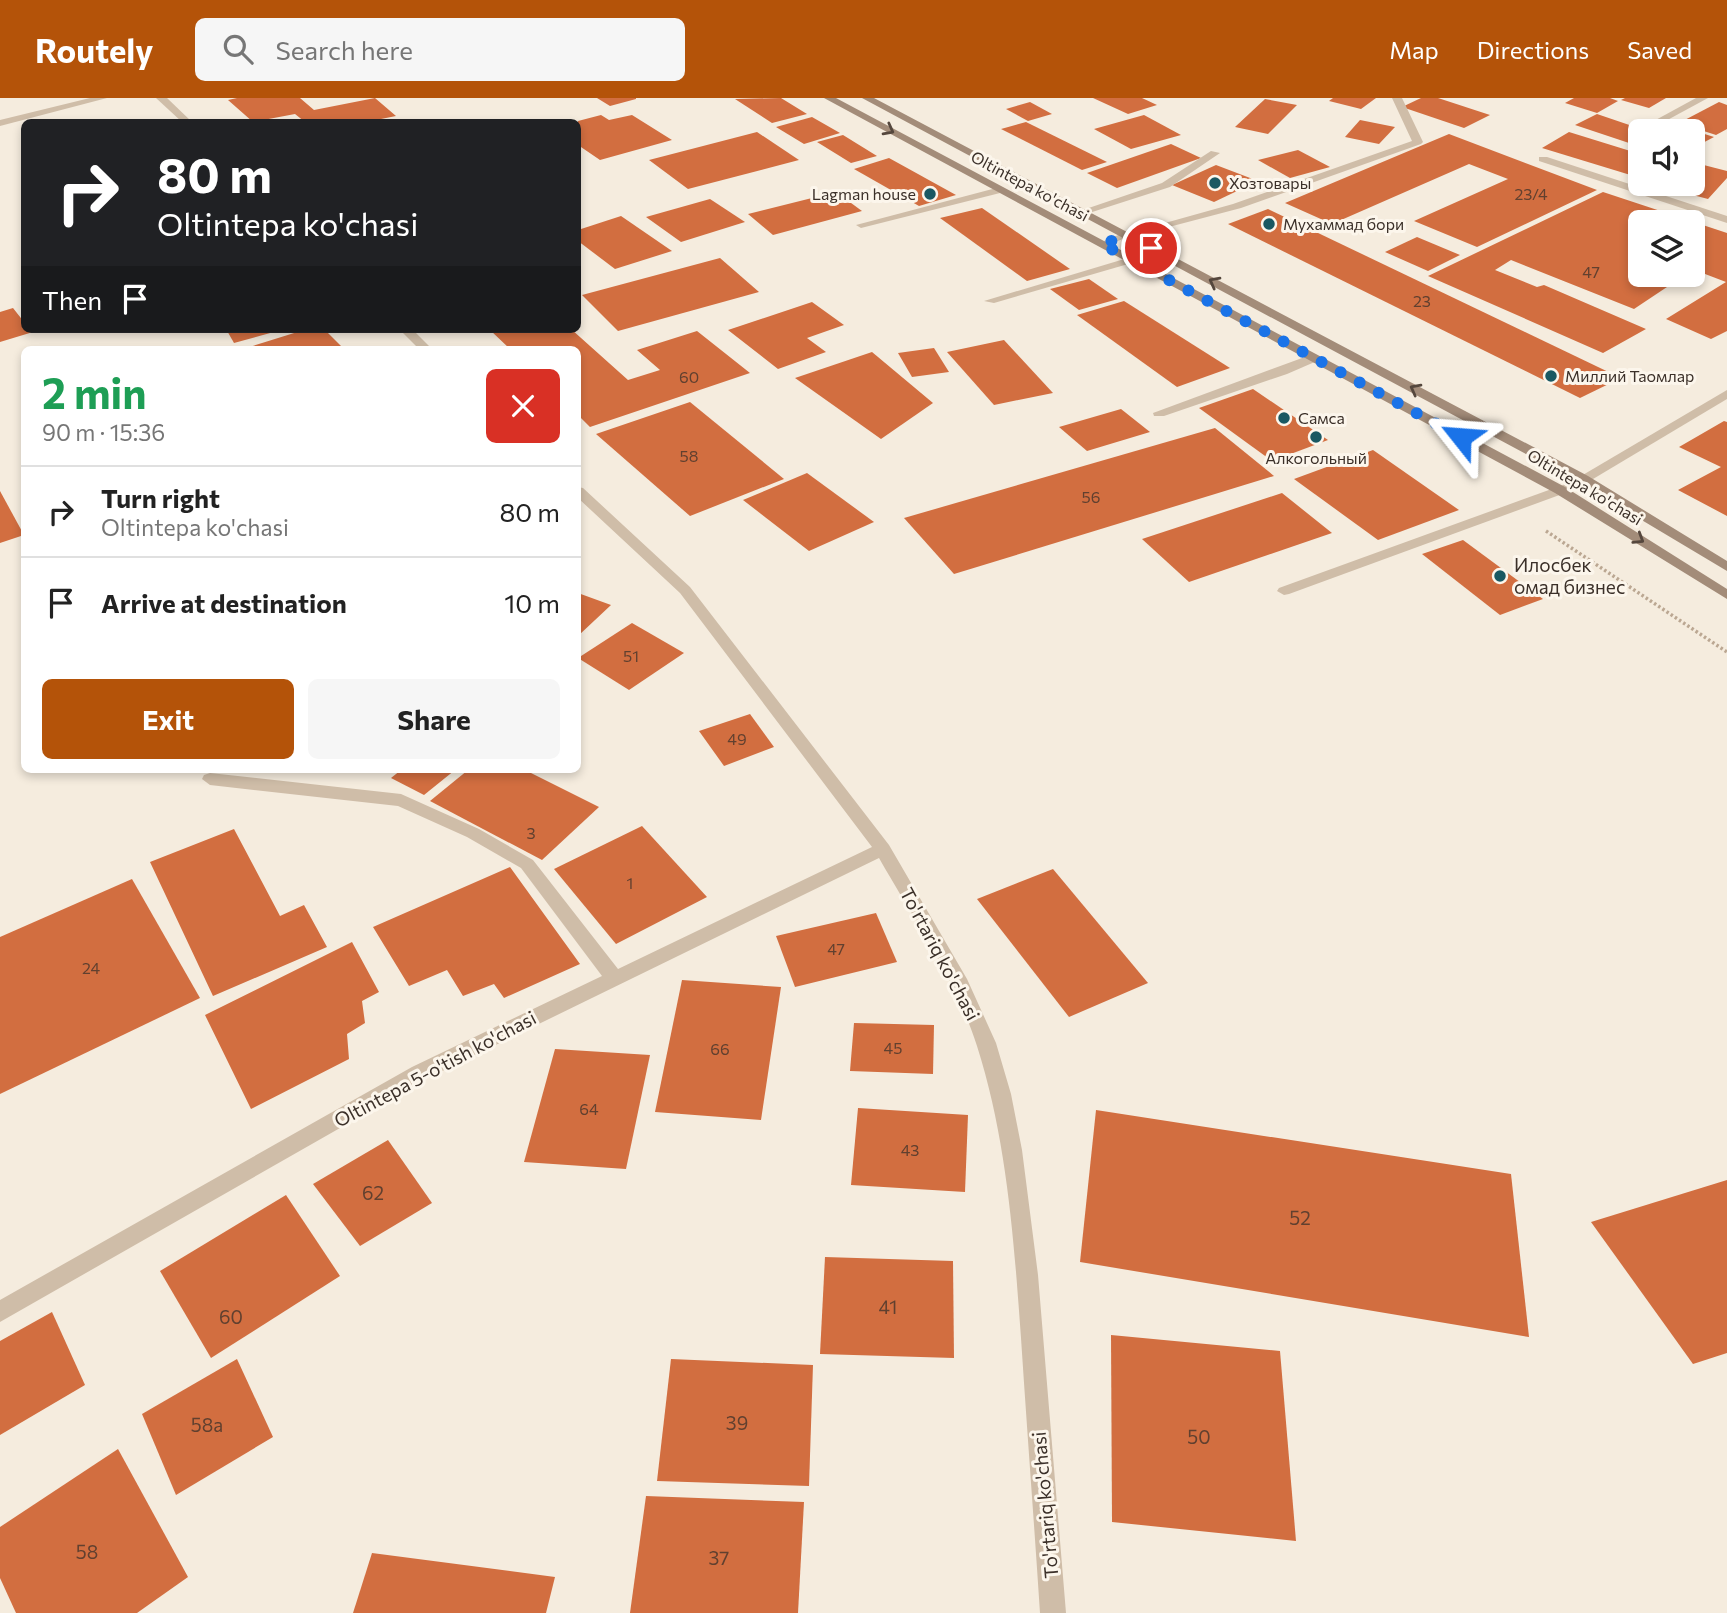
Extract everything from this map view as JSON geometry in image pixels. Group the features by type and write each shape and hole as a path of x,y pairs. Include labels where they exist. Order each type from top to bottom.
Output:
{"main road":[{"name":"Oltintepa ko'chasi","path":"829,98 1560,489 1727,595"},
{"name":"Oltintepa ko'chasi","path":"867,98 1583,479 1727,567"}],"street":[{"path":"0,123 102,98"},
{"path":"161,98 184,119"},
{"path":"1102,244 1237,206 1418,142 1397,98"},
{"path":"1663,119 1703,98"},
{"path":"1082,212 1166,185 1215,152"},
{"path":"1543,159 1727,220"},
{"path":"860,225 1000,190"},
{"path":"990,301 1131,260"},
{"path":"409,333 423,346"},
{"path":"1159,413 1283,371 1313,358"},
{"path":"1284,591 1583,479 1727,394"},
{"name":"To'rtariq ko'chasi","path":"581,494 685,590 883,849 960,984 986,1043 1001,1094 1012,1150 1027,1275 1054,1613"},
{"path":"210,779 401,800 473,834 527,864 614,978"},
{"name":"Oltintepa 5-o'tish ko'chasi","path":"0,1312 419,1073 883,849"}],"building":[{"path":"300,98 314,110 375,98 396,116 381,119 301,119 295,114 250,119 228,100"},
{"path":"597,98 636,98 636,99 610,106"},
{"path":"781,98 807,114 772,123 735,99"},
{"path":"1093,98 1142,98 1157,105 1128,114"},
{"path":"1333,98 1376,98 1361,109 1329,101"},
{"path":"1421,98 1438,98 1490,115 1464,128 1402,107"},
{"path":"1574,98 1610,98 1618,101 1597,113 1565,103"},
{"path":"1666,98 1649,108 1621,100"},
{"path":"1265,99 1297,105 1268,134 1235,127"},
{"path":"1030,102 1052,114 1028,121 1006,109"},
{"path":"1719,102 1727,105 1727,129 1716,135 1705,131 1705,119 1687,119"},
{"path":"1597,114 1628,125 1628,143 1575,125"},
{"path":"601,115 609,120 632,115 672,140 600,160 581,147 581,120"},
{"path":"1144,115 1181,135 1131,149 1094,129"},
{"path":"812,117 840,133 804,144 776,127"},
{"path":"1360,120 1395,127 1379,144 1345,137"},
{"path":"1026,122 1107,162 1082,170 1001,129"},
{"path":"757,132 799,160 688,189 649,160"},
{"path":"1569,132 1628,150 1628,174 1542,148"},
{"path":"1449,134 1597,190 1477,247 1414,221 1508,179 1469,164 1332,224 1285,203"},
{"path":"1705,134 1714,137 1705,142"},
{"path":"843,135 877,156 851,163 817,142"},
{"path":"1171,144 1201,158 1117,188 1087,173"},
{"path":"1298,150 1330,167 1290,178 1258,160"},
{"path":"889,158 956,195 919,206 854,169"},
{"name":"Хозтовары","path":"1216,165 1258,181 1214,202 1172,185"},
{"path":"1705,165 1727,171 1727,178 1708,199 1697,196 1705,196"},
{"path":"836,192 862,211 773,235 748,214"},
{"path":"1603,192 1657,210 1628,210 1628,287 1667,287 1634,309 1511,260 1495,270 1537,287 1544,285 1646,329 1603,353 1428,276"},
{"path":"710,199 745,222 681,242 646,217"},
{"path":"982,208 1070,269 1027,281 940,218"},
{"path":"1268,209 1621,378 1580,398 1228,224"},
{"path":"621,216 672,251 615,269 581,243 581,229"},
{"path":"1705,226 1727,233 1727,331 1711,339 1666,319 1726,282 1705,274"},
{"path":"1417,237 1460,255 1428,271 1385,252"},
{"path":"720,258 759,292 618,331 582,295"},
{"path":"1089,279 1118,299 1079,310 1050,289"},
{"path":"1124,301 1230,368 1177,387 1077,315"},
{"path":"812,302 844,325 807,338 826,352 778,369 728,330"},
{"path":"13,308 21,318 21,333 30,333 0,342 0,312"},
{"path":"697,331 750,373 590,427 581,418 581,346 507,346 493,333 575,333 628,380 660,370 637,350"},
{"path":"228,333 270,333 234,343"},
{"path":"294,333 328,333 341,346 253,346"},
{"path":"1004,340 1053,393 994,405 947,352"},
{"path":"934,348 949,372 912,377 898,353"},
{"path":"872,352 933,403 881,439 795,378"},
{"path":"1253,389 1328,440 1272,461 1199,408"},
{"path":"690,402 784,479 690,516 596,434"},
{"path":"1121,409 1150,432 1087,451 1059,427"},
{"path":"1724,421 1727,422 1727,516 1678,490 1721,467 1679,447"},
{"path":"1215,428 1274,476 954,574 904,518"},
{"path":"1373,450 1459,510 1378,540 1294,479"},
{"path":"807,473 874,522 809,551 743,500"},
{"path":"0,491 21,530 21,536 0,543"},
{"path":"1282,493 1332,533 1189,582 1142,539"},
{"path":"1463,540 1543,599 1500,615 1422,554"},
{"path":"581,594 611,605 581,633"},
{"path":"632,623 684,653 629,690 581,660 581,656"},
{"path":"750,714 774,747 724,766 699,731"},
{"path":"397,773 451,773 424,795 391,778"},
{"path":"464,773 531,773 599,807 542,860 430,801"},
{"path":"642,826 707,897 616,944 554,869"},
{"path":"234,829 280,916 304,905 327,947 213,996 150,862"},
{"path":"510,867 580,964 504,998 494,984 463,996 447,970 409,986 373,927"},
{"path":"1053,869 1148,983 1069,1017 977,899"},
{"path":"132,879 200,998 0,1094 0,937"},
{"path":"876,913 897,962 795,987 776,936"},
{"path":"352,942 379,992 362,1001 365,1023 347,1034 349,1059 251,1109 205,1015"},
{"path":"682,980 781,987 761,1120 655,1112"},
{"path":"854,1023 934,1025 933,1074 850,1071"},
{"path":"555,1049 650,1055 626,1169 524,1162"},
{"path":"858,1108 968,1115 965,1192 851,1185"},
{"path":"1096,1110 1511,1174 1529,1337 1080,1262"},
{"path":"388,1140 432,1203 360,1246 313,1184"},
{"path":"1727,1180 1727,1353 1693,1364 1591,1222"},
{"path":"286,1195 340,1276 211,1358 160,1271"},
{"path":"825,1257 953,1261 954,1358 820,1354"},
{"path":"52,1312 85,1385 0,1435 0,1341"},
{"path":"1111,1335 1280,1351 1296,1541 1112,1522"},
{"path":"237,1359 273,1437 176,1495 142,1414"},
{"path":"671,1359 813,1365 809,1486 657,1481"},
{"path":"118,1449 188,1577 137,1613 16,1613 0,1578 0,1527"},
{"path":"646,1496 804,1502 798,1613 630,1613"},
{"path":"372,1553 555,1577 546,1613 353,1613"}],"place":[{"name":"Хозтовары","path":"1215,183"},
{"name":"Lagman house","path":"930,194"},
{"name":"Мухаммад бори","path":"1269,224"},
{"name":"Миллий Таомлар","path":"1551,376"},
{"name":"Самса","path":"1284,418"},
{"name":"Алкогольный","path":"1316,437"},
{"name":"Илосбек омад бизнес","path":"1500,576"}],"route":[{"path":"1151,248 1127,236 1102,244 1461,437"}]}
